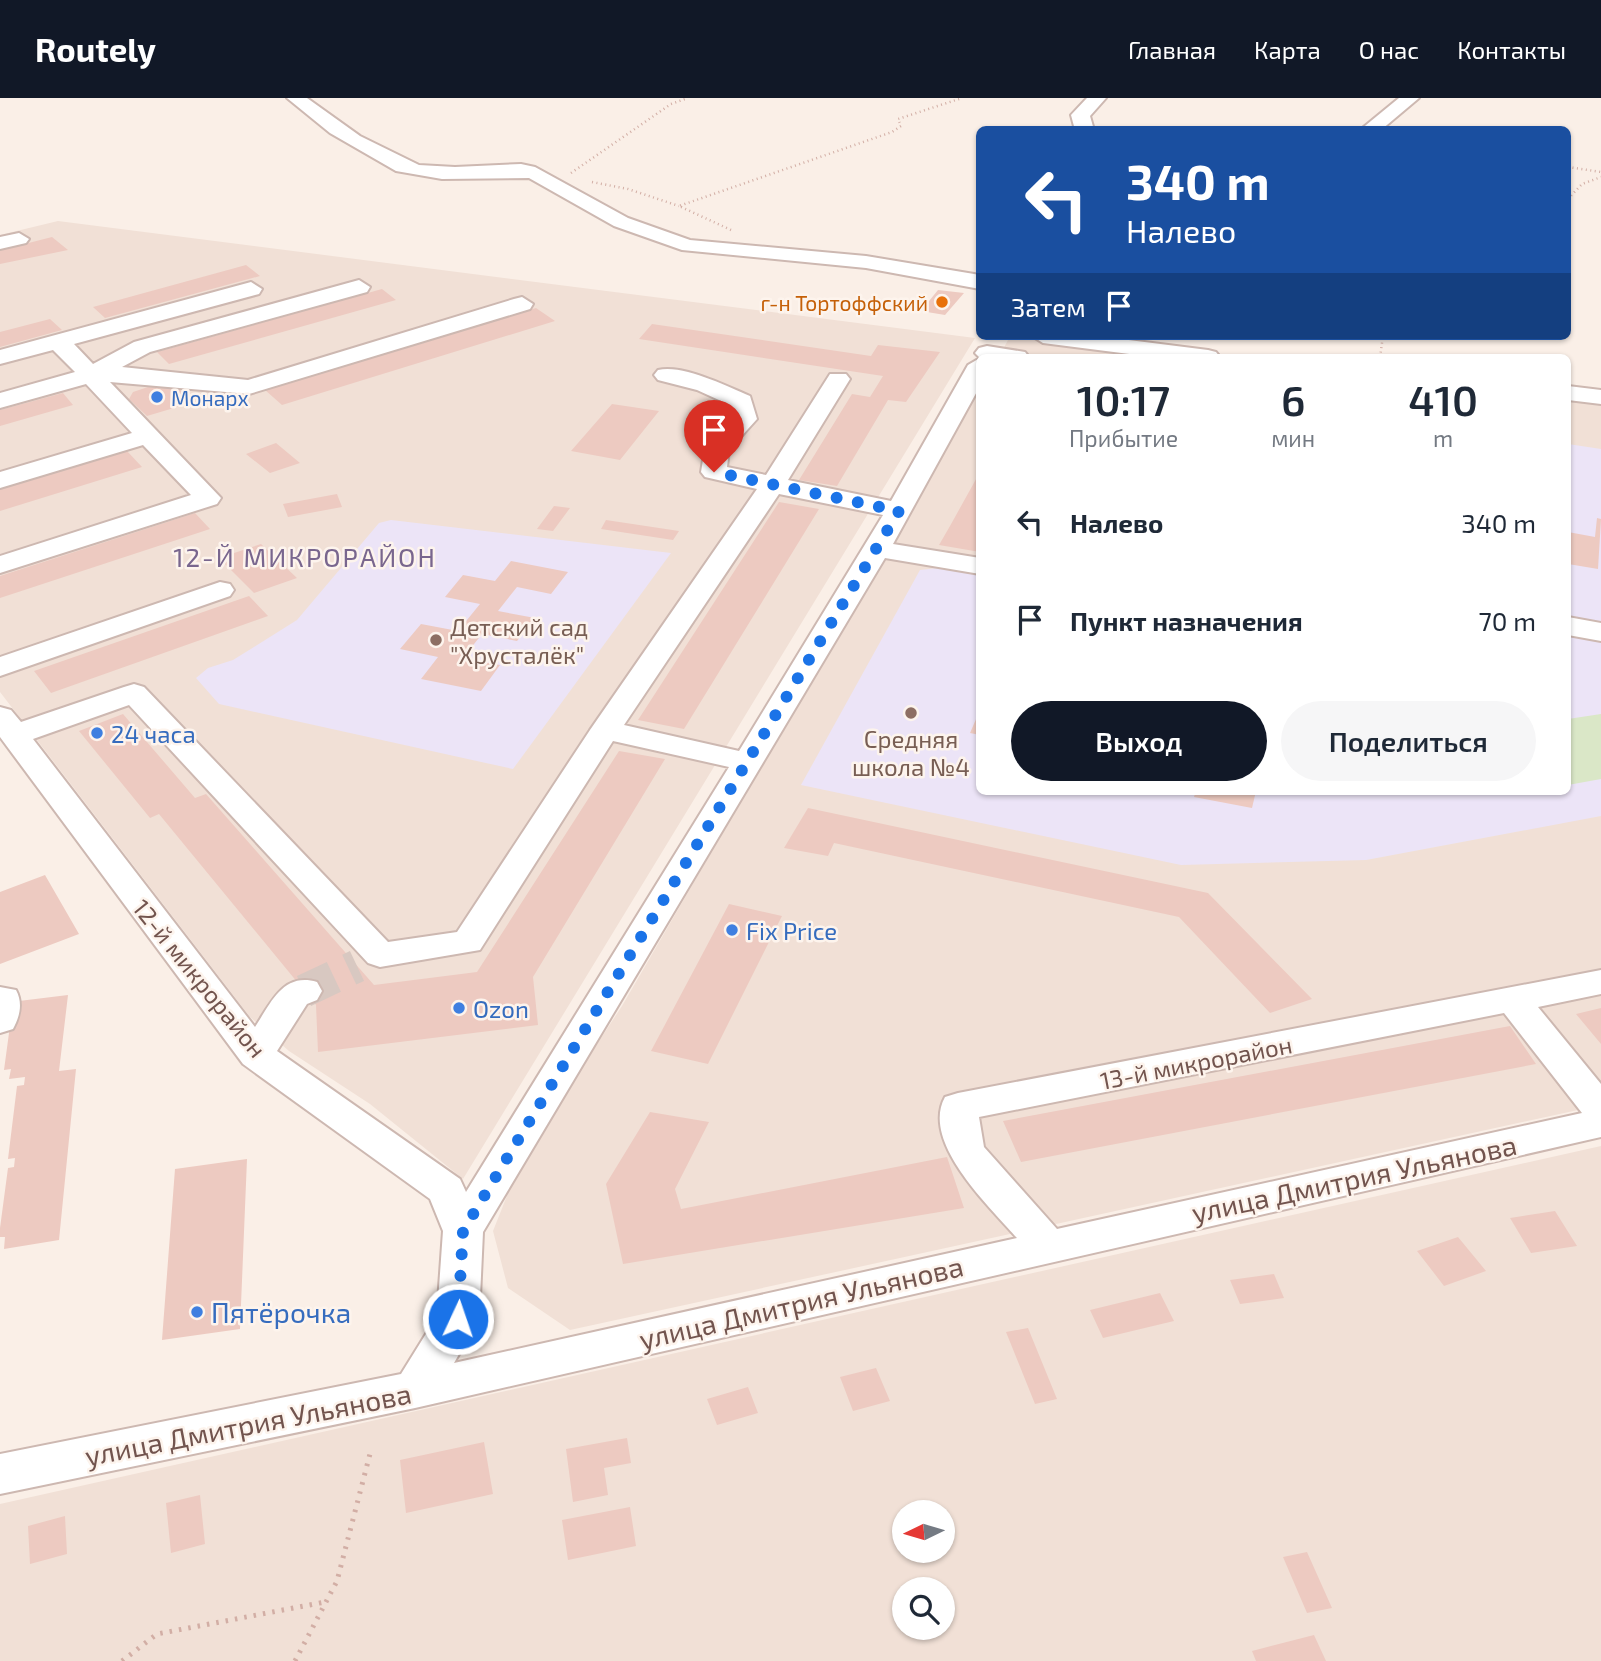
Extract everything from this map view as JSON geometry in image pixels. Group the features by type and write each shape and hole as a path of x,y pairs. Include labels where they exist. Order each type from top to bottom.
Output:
{"street":[{"path":"296,98 350,137 397,164 416,171 521,170 535,173 621,222 657,237 718,250 832,258 976,281"},
{"path":"1084,126 1080,115 1097,98"},
{"path":"1374,126 1410,98"},
{"path":"0,401 90,375 142,347 359,287"},
{"path":"0,357 251,289"},
{"path":"90,375 126,374 249,387 522,304"},
{"path":"1074,340 1184,354"},
{"path":"0,565 208,498 58,341"},
{"name":"12-й микрорайон","path":"463,1231 877,549 976,373"},
{"path":"666,375 705,385 741,401 745,419 717,448 714,472 899,511"},
{"path":"7,726 134,693 368,960 468,942 605,730 773,484 838,379"},
{"path":"1571,393 1601,397"},
{"path":"0,480 150,435"},
{"path":"877,549 976,565"},
{"path":"0,667 220,590"},
{"path":"1571,627 1601,632"},
{"name":"12-й микрорайон","path":"7,726 256,1055 446,1191 463,1231 458,1319 415,1390"},
{"path":"605,730 747,762"},
{"name":"13-й микрорайон","path":"1048,1245 966,1152 958,1107 1601,982"},
{"path":"256,1055 294,995 304,990"},
{"path":"1514,1001 1601,1110"},
{"name":"улица Дмитрия Ульянова","path":"0,1474 415,1390 1048,1245 1601,1123"}],"path":[{"path":"578,179 566,176 671,104 687,98"},
{"path":"679,206 892,132 901,126 898,119 962,98"},
{"path":"1571,167 1601,172"},
{"path":"1571,196 1582,184 1601,177"},
{"path":"591,182 679,206 739,234"},
{"path":"295,1661 337,1581 371,1450"},
{"path":"122,1661 157,1633 326,1602"}],"shaded area":[{"name":"12-й микрорайон","path":"58,221 975,338 463,1179 370,1104 289,1051 250,1017 0,692 0,235"},
{"path":"1008,340 1050,340 1153,354 1001,354"},
{"path":"976,396 976,795 1571,795 1571,396 1601,399 1601,1105 570,1330 508,1288 493,1231 522,1158 622,1006"},
{"path":"1571,444 1601,449 1601,623 1571,618"},
{"name":"Детский сад \"Хрусталёк\"","path":"391,520 671,553 513,769 219,704 196,678 208,668 233,660 297,620 379,523"},
{"name":"Средняя школа №4","path":"938,568 976,574 976,795 1571,795 1571,636 1601,641 1601,816 1366,860 1181,865 801,785 920,570"},
{"path":"1601,1146 1601,1661 0,1661 0,1504"}],"green space":[{"path":"1601,714 1601,779 1571,784 1571,719"}],"building":[{"path":"52,237 68,250 0,264 0,248"},
{"path":"246,265 260,276 105,318 93,307"},
{"path":"382,289 396,300 169,364 157,352"},
{"name":"г-н Тортоффский","path":"938,290 964,293 945,315 921,311"},
{"path":"536,308 555,321 282,405 265,390"},
{"path":"50,319 62,330 0,347 0,332"},
{"path":"652,324 871,356 878,345 940,352 906,402 888,400 837,486 799,480 852,394 870,397 883,376 639,339"},
{"path":"157,384 177,387 194,402 147,416 129,399 133,392"},
{"path":"63,393 73,405 0,426 0,410"},
{"path":"612,404 659,411 620,460 571,451"},
{"path":"276,443 300,463 270,473 246,454"},
{"path":"127,451 142,467 0,511 0,489"},
{"path":"976,479 976,551 939,545"},
{"path":"337,494 342,507 288,517 283,504"},
{"path":"779,502 819,509 684,729 638,720"},
{"path":"554,506 570,508 553,531 537,529"},
{"path":"195,513 210,529 0,598 0,576"},
{"path":"1597,518 1601,519 1598,569 1571,564 1571,533 1595,537"},
{"path":"606,520 679,531 673,540 601,529"},
{"path":"261,544 297,578 254,593 219,558"},
{"path":"511,561 568,572 551,594 517,587 498,611 535,618 517,641 482,634 463,658 500,665 481,691 421,679 438,657 400,649 421,624 458,631 480,604 445,597 463,575 495,581"},
{"path":"249,596 268,616 51,693 34,671"},
{"path":"123,714 195,798 206,794 374,985 477,972 619,751 665,759 533,977 538,1025 318,1052 316,1005 159,814 150,818 79,731"},
{"path":"976,719 976,734 970,733"},
{"path":"1195,795 1255,795 1252,808 1194,797"},
{"path":"808,808 1208,893 1312,999 1270,1013 1179,917 834,843 828,856 784,848"},
{"path":"45,875 79,934 0,964 0,892"},
{"path":"729,904 782,916 708,1064 651,1051"},
{"path":"68,995 59,1071 76,1069 59,1240 4,1249 5,1237 0,1237 0,1228 8,1168 14,1167 15,1158 8,1159 17,1086 24,1085 25,1077 9,1079 11,1069 4,1070 12,1011 19,1001"},
{"path":"1601,1008 1601,1044 1576,1014"},
{"path":"1510,1026 1536,1064 1021,1162 1003,1121"},
{"path":"650,1112 709,1122 675,1189 681,1209 947,1157 964,1208 623,1264 606,1184"},
{"path":"247,1159 240,1329 162,1340 175,1169"},
{"path":"1555,1211 1577,1246 1531,1253 1510,1218"},
{"path":"1458,1237 1486,1271 1444,1286 1417,1251"},
{"path":"1274,1274 1284,1298 1240,1304 1230,1280"},
{"path":"1160,1293 1174,1321 1103,1338 1090,1310"},
{"path":"1028,1328 1057,1399 1035,1404 1006,1332"},
{"path":"876,1368 890,1401 853,1411 840,1377"},
{"path":"748,1387 758,1413 717,1425 707,1399"},
{"path":"627,1438 631,1463 604,1468 608,1495 573,1502 566,1449"},
{"path":"484,1442 493,1494 406,1513 400,1460"},
{"path":"200,1495 205,1544 171,1553 166,1503"},
{"path":"630,1507 636,1546 568,1560 562,1520"},
{"path":"65,1516 67,1554 30,1564 28,1526"},
{"path":"1307,1552 1332,1608 1307,1613 1283,1557"},
{"path":"1314,1635 1326,1661 1256,1661 1252,1651"}],"tunnel":[{"path":"304,991 357,966"}],"place":[{"name":"г-н Тортоффский","path":"942,302"},
{"name":"Монарх","path":"157,397"},
{"name":"Детский сад \"Хрусталёк\"","path":"436,640"},
{"name":"Средняя школа №4","path":"911,713"},
{"name":"24 часа","path":"97,733"},
{"name":"Fix Price","path":"732,930"},
{"name":"Ozon","path":"459,1008"},
{"name":"Пятёрочка","path":"197,1312"}],"district":[{"name":"12-Й МИКРОРАЙОН","path":"305,556"}],"route":[{"path":"458,1319 463,1231 899,511 714,472"}]}
